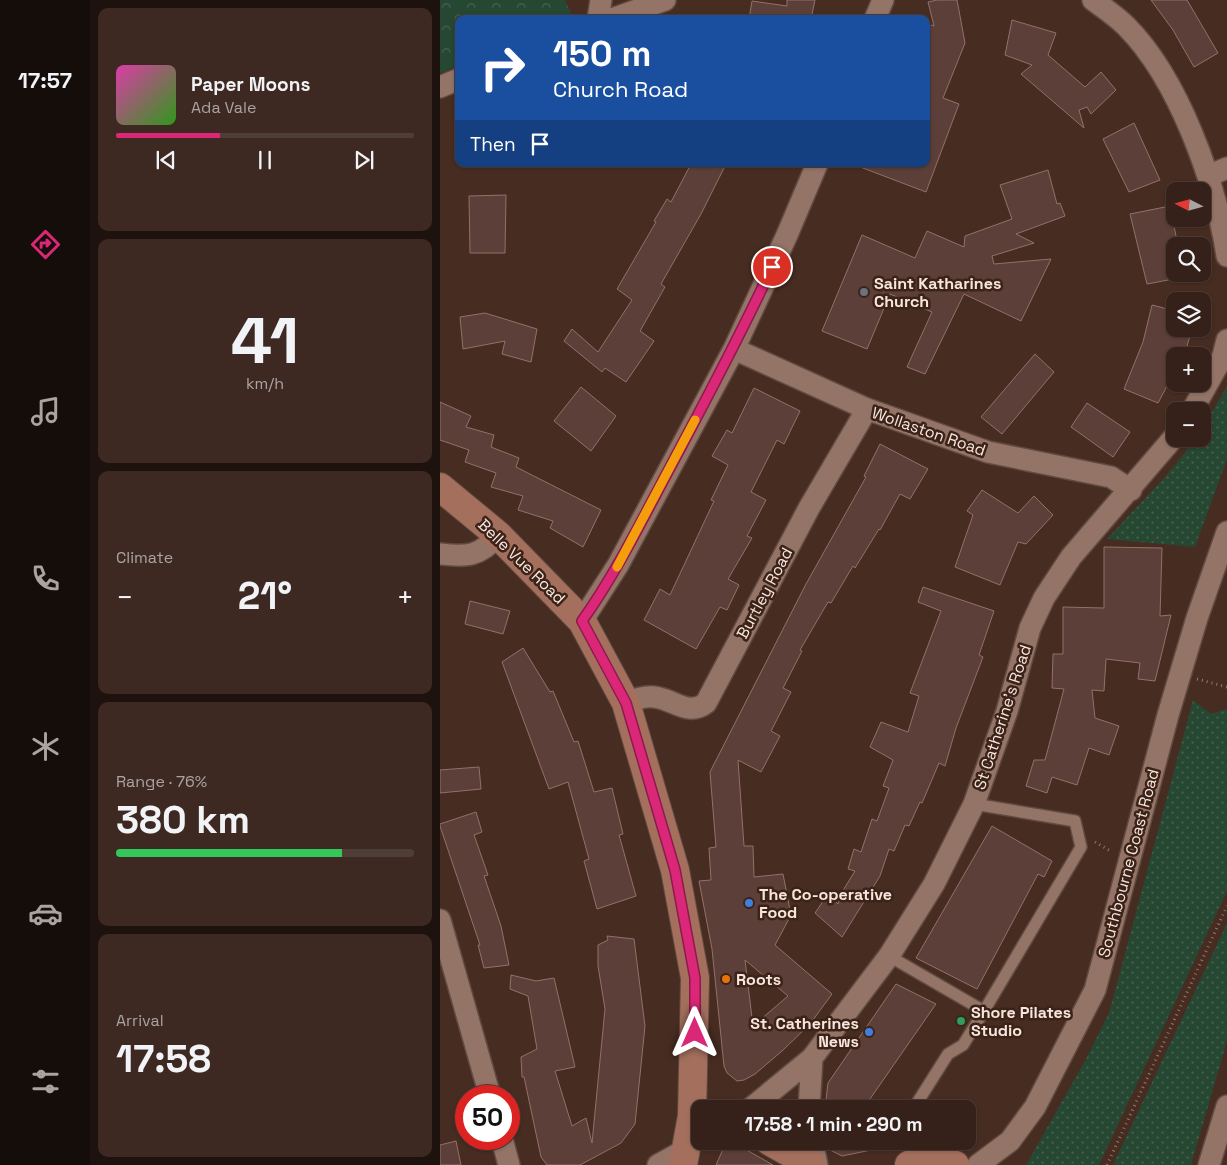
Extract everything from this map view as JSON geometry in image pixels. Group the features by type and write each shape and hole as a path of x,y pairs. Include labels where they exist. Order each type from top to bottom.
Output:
{"main road":[{"name":"Belle Vue Road","path":"440,488 498,535 582,621 626,703 675,870 695,978 696,1100"},
{"name":"Belle Vue Road","path":"685,1157 691,1135"},
{"path":"785,1150 812,1165"},
{"path":"909,1165 929,1157 942,1159 955,1165"}],"street":[{"path":"599,15 601,0"},
{"path":"623,15 665,0"},
{"path":"877,15 883,0"},
{"path":"1093,0 1126,26 1145,50 1173,93 1218,172 1227,256"},
{"path":"440,87 455,81"},
{"path":"582,621 618,565 734,349 787,235 816,167"},
{"path":"1197,402 1223,356 1227,340"},
{"name":"Wollaston Road","path":"734,349 867,410 988,452 1111,477 1131,490"},
{"name":"Burtley Road","path":"626,703 642,697 654,697 688,710 698,709 706,703 809,508 867,410"},
{"name":"St Catherine's Road","path":"761,1100 812,1058 889,956 934,884 974,804 1007,711 1030,628 1044,598 1071,557 1131,490 1166,447"},
{"name":"Southbourne Coast Road","path":"978,1165 1010,1141 1035,1108 1095,990 1128,861 1180,674 1227,532"},
{"path":"440,554 462,556 479,551 487,548 498,535"},
{"path":"440,920 487,1085"},
{"path":"810,1100 812,1058"},
{"path":"1209,1165 1227,1106"},
{"path":"505,1150 509,1165"},
{"path":"814,1150 817,1165"},
{"path":"658,1165 685,1157"}],"lane":[{"path":"918,1100 948,1054 963,1045 1082,847 1074,821 974,804"},
{"path":"889,956 984,1011"}],"path":[{"path":"1180,674 1227,686"},
{"path":"1082,847 1093,841 1128,861"},
{"path":"1106,1165 1227,906"}],"green space":[{"path":"440,0 565,0 572,15 455,15 455,67 440,73"},
{"path":"1227,386 1227,459 1195,547 1107,539 1165,477 1189,447 1211,447 1211,414"},
{"path":"1193,700 1211,714 1227,709 1227,891 1099,1165 1026,1165 1085,1061 1109,1013"},
{"path":"1227,923 1227,1041 1191,1165 1113,1165"}],"building":[{"path":"787,0 815,0 812,15 750,15 752,1 787,6"},
{"path":"957,0 965,43 943,98 959,104 926,192 860,167 930,167 930,24 934,26 928,2"},
{"path":"1151,0 1187,0 1218,53 1194,67 1173,30"},
{"path":"1012,20 1056,33 1048,55 1085,87 1101,72 1116,90 1091,114 1087,107 1079,110 1084,128 1021,74 1032,65 1005,55"},
{"path":"1134,123 1160,180 1129,192 1103,139"},
{"path":"689,167 724,167 701,214 661,284 665,287 640,331 654,341 626,382 605,368 602,372 564,341 572,329 598,352 632,300 617,289 656,222 654,221 667,199 671,202"},
{"path":"1048,170 1057,204 1060,203 1065,216 1016,234 1034,243 992,256 994,264 1051,259 1021,321 964,294 925,374 907,367 932,312 890,294 867,349 822,331 862,235 915,258 927,231 964,247 965,236 1012,219 1000,185"},
{"path":"506,195 505,253 470,253 469,196"},
{"path":"1166,207 1166,228 1174,228 1176,237 1166,237 1166,280 1147,284 1130,214"},
{"path":"1152,305 1166,309 1166,337 1190,337 1187,347 1166,347 1166,388 1158,403 1124,389 1143,342"},
{"path":"485,313 537,329 531,362 502,354 505,341 463,349 460,317"},
{"path":"1035,354 1054,372 1002,434 981,417"},
{"path":"581,387 616,416 591,451 554,421"},
{"path":"754,388 800,411 784,444 777,440 751,492 766,500 747,536 752,538 728,579 739,585 727,610 720,607 696,649 644,620 660,589 670,595 714,501 711,500 728,465 712,456 727,430 732,433"},
{"path":"440,402 471,416 466,427 494,435 491,447 519,458 516,467 601,510 583,547 550,528 553,521 518,510 523,496 491,487 496,473 465,462 469,450 440,440"},
{"path":"1087,403 1130,432 1113,457 1071,427"},
{"path":"880,444 928,469 910,499 900,494 880,530 855,568 853,566 831,603 828,602 800,650 802,651 783,688 791,692 771,731 780,736 761,772 738,760 744,846 753,846 754,877 783,874 791,915 775,945 832,994 810,1024 782,1051 755,1074 744,1080 737,1081 727,1073 724,1066 712,949 699,881 711,880 709,848 716,847 710,772 806,584 866,477 864,476","holes":["745,960 788,996 753,1026"]},
{"path":"982,490 1018,513 1034,496 1053,515 1026,544 1018,542 1000,585 955,567 973,515 967,511"},
{"path":"1104,547 1162,548 1160,616 1171,615 1155,681 1138,679 1140,663 1106,659 1104,691 1092,690 1095,718 1119,726 1109,755 1089,748 1077,785 1052,777 1047,793 1026,786 1034,760 1045,760 1064,689 1052,688 1053,654 1063,654 1063,607 1104,608"},
{"path":"923,587 994,611 979,655 983,657 956,728 945,766 939,763 922,803 920,802 909,826 905,825 894,851 889,849 880,876 842,937 815,913 828,894 838,904 842,892 855,871 848,869 854,849 861,852 872,819 877,821 889,788 883,786 893,760 870,747 881,722 908,732 919,696 910,693 941,611 918,602"},
{"path":"470,601 510,611 503,634 465,624"},
{"path":"523,648 550,692 553,691 574,742 578,741 594,792 612,788 623,834 619,835 636,896 597,909 584,861 589,859 568,782 549,789 502,662"},
{"path":"479,767 481,789 440,793 440,770"},
{"path":"476,812 482,832 474,835 488,875 484,876 501,926 509,965 484,968 478,945 480,945 440,826 440,824"},
{"path":"992,826 1052,861 1044,877 1038,874 977,989 916,958"},
{"path":"607,936 634,939 645,1026 635,1124 621,1143 580,1165 547,1165 541,1157 524,1077 522,1077 521,1057 537,1049 528,996 510,989 511,975 536,981 554,978 575,1067 555,1071 572,1126 586,1118 592,1143 605,1009 598,966 598,945 608,940"},
{"path":"896,984 936,1004 869,1100 826,1100 828,1083"},
{"path":"455,1141 455,1150 458,1150 461,1165 440,1165 440,1145"},
{"path":"723,1150 747,1150 773,1165 716,1165"},
{"path":"830,1150 871,1150 842,1156"}],"slow traffic":[{"path":"617,567 695,420"}],"place":[{"name":"Saint Katharines Church","path":"864,292"},
{"name":"The Co-operative Food","path":"749,903"},
{"name":"Roots","path":"726,979"},
{"name":"Shore Pilates Studio","path":"961,1021"},
{"name":"St. Catherines News","path":"869,1032"}],"route":[{"path":"695,1033 695,978 675,870 626,703 582,621 600,597 618,565 734,349 772,267"}]}
